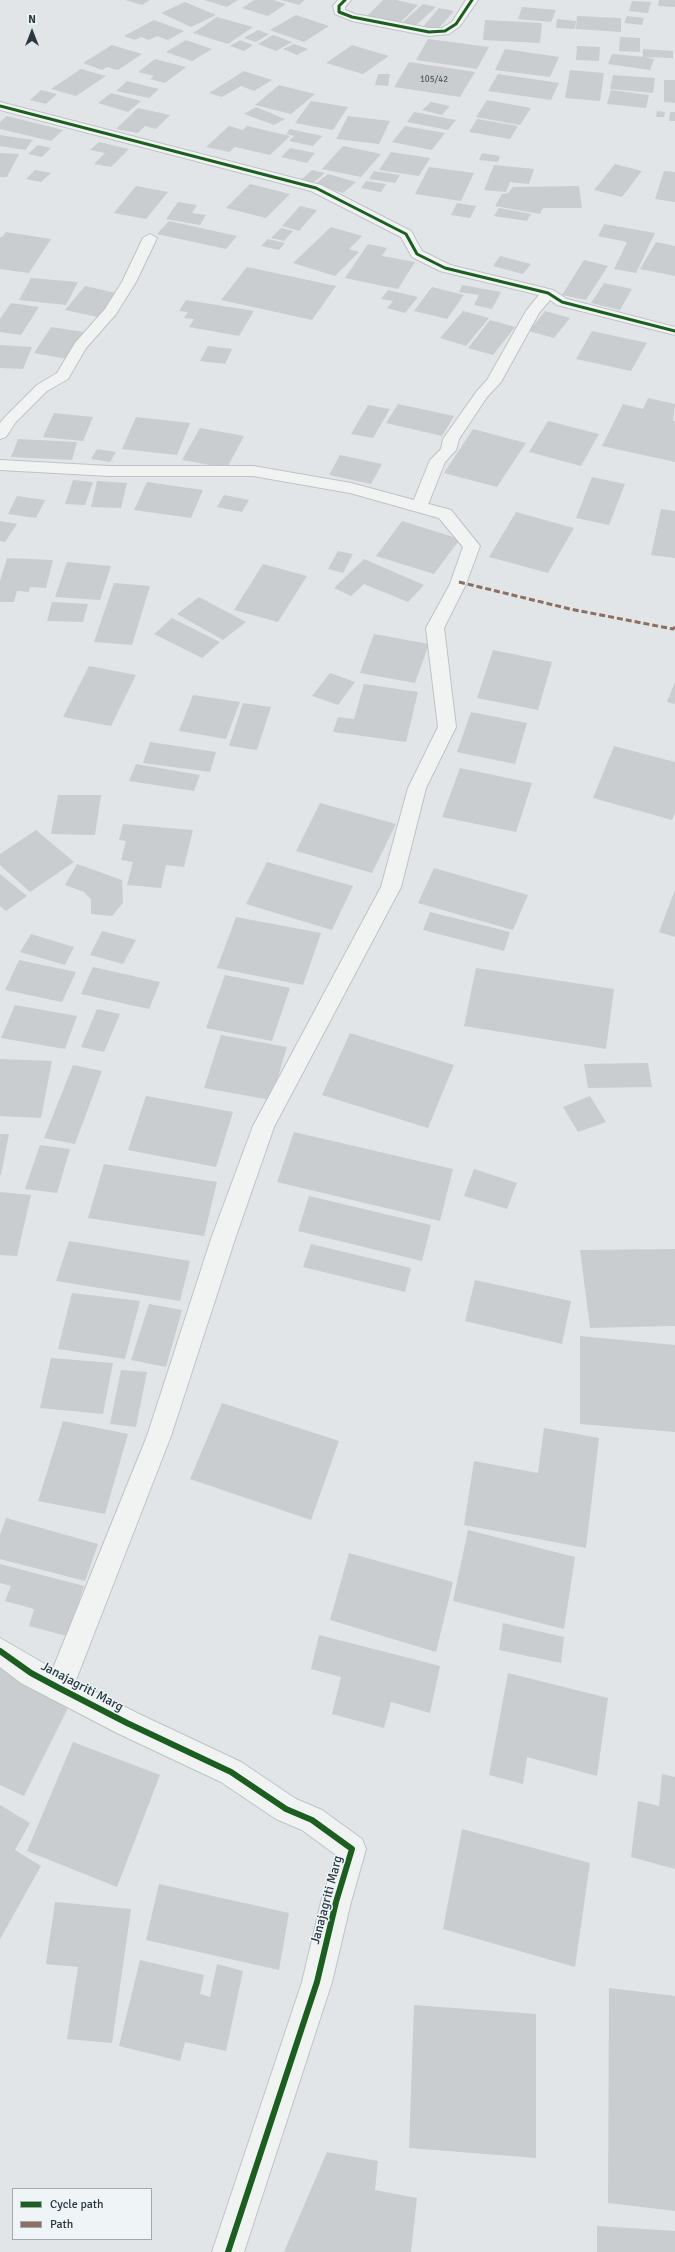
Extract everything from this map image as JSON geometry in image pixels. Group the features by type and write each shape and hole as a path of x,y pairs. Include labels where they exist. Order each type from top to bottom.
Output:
{"street":[{"path":"345,0 339,6 339,12 352,17 429,32 445,32 456,24 472,0"},
{"path":"0,106 316,188 406,234 417,254 445,268 548,293 562,302 675,331"},
{"path":"0,434 10,420 42,388 63,376 80,346 111,311 130,282 150,238"},
{"path":"419,507 438,460 448,450 451,439 482,394 493,382 533,311 548,293"},
{"path":"0,465 109,471 253,471 351,488 445,514 472,546 458,584 435,628 447,727 417,788 391,887 264,1126 223,1239 159,1436 59,1688"},
{"name":"Janajagriti Marg","path":"0,1651 32,1673 59,1688 127,1723 231,1772 286,1809 312,1820 352,1849 317,1982 228,2252"}],"building":[{"path":"125,0 150,0 142,5"},
{"path":"204,0 238,0 227,7"},
{"path":"254,0 273,0 286,4 268,16 242,8"},
{"path":"281,0 305,0 299,5"},
{"path":"383,0 396,0 418,5 399,24 366,17"},
{"path":"659,0 675,0 675,7 658,6"},
{"path":"632,1 651,2 648,13 629,11"},
{"path":"185,2 216,15 191,27 161,13"},
{"path":"423,4 436,7 415,26 402,23"},
{"path":"522,7 556,10 551,22 518,19"},
{"path":"439,8 454,11 437,30 422,28"},
{"path":"296,15 329,26 304,42 270,30"},
{"path":"577,16 621,18 621,32 576,29"},
{"path":"627,16 644,18 642,25 624,23"},
{"path":"217,17 253,27 228,44 193,33"},
{"path":"557,19 576,21 575,29 556,28"},
{"path":"154,20 184,31 168,40 157,36 149,40 141,37 135,40 124,36"},
{"path":"485,20 542,23 540,43 483,40"},
{"path":"258,30 269,34 256,42 244,38"},
{"path":"273,35 292,42 276,51 258,44"},
{"path":"620,37 640,38 640,52 619,51"},
{"path":"428,39 489,47 477,69 416,60"},
{"path":"186,40 212,49 192,61 166,52"},
{"path":"240,40 253,45 244,51 230,46"},
{"path":"294,44 308,49 297,55 283,49"},
{"path":"112,45 142,54 118,70 107,67 102,70 83,63"},
{"path":"352,45 389,56 363,74 326,63"},
{"path":"577,46 600,47 599,61 576,60"},
{"path":"505,49 559,57 550,77 495,70"},
{"path":"643,49 673,51 673,58 643,57"},
{"path":"612,54 654,59 650,70 608,64"},
{"path":"155,59 186,67 165,83 150,79 154,76 138,72"},
{"path":"409,62 475,72 460,97 394,87"},
{"path":"81,69 106,76 76,96 51,89"},
{"path":"570,70 604,73 600,101 565,98"},
{"path":"244,71 272,80 254,91 241,86 222,97 209,93"},
{"path":"378,74 390,74 388,86 375,85"},
{"path":"498,74 559,83 551,100 488,91"},
{"path":"613,75 655,78 653,93 610,89"},
{"path":"664,80 675,80 675,103 664,102"},
{"path":"127,81 159,89 149,98 116,91"},
{"path":"279,85 315,94 291,114 255,105"},
{"path":"41,90 57,94 46,104 30,100"},
{"path":"611,90 649,95 646,108 607,104"},
{"path":"111,93 141,101 128,112 98,103"},
{"path":"487,100 531,108 520,125 476,117"},
{"path":"311,101 348,107 333,130 295,123"},
{"path":"431,102 450,106 442,115 422,110"},
{"path":"256,107 285,119 274,125 244,114"},
{"path":"138,108 170,115 156,129 145,126 138,133 116,129"},
{"path":"657,111 665,112 664,117 656,117"},
{"path":"414,112 456,120 448,130 407,122"},
{"path":"670,112 675,112 675,121 669,121"},
{"path":"7,116 63,130 51,141 0,129 0,122"},
{"path":"348,116 390,121 379,144 336,139"},
{"path":"477,119 518,126 510,139 469,132"},
{"path":"229,126 243,130 247,126 290,136 270,155 235,147 229,152 206,147"},
{"path":"405,126 445,133 432,150 392,142"},
{"path":"290,129 322,136 313,146 289,141 294,136 286,134"},
{"path":"0,135 33,140 25,150 0,146"},
{"path":"99,142 129,149 111,167 94,164 105,153 90,150"},
{"path":"38,145 51,148 42,157 28,154"},
{"path":"343,146 381,154 361,177 322,169"},
{"path":"290,148 315,153 307,163 281,157"},
{"path":"391,152 430,158 419,176 379,170"},
{"path":"0,153 19,154 7,177 0,177"},
{"path":"482,153 500,156 498,162 479,160"},
{"path":"615,164 642,171 622,197 594,190"},
{"path":"494,165 534,169 529,184 510,182 506,192 484,190"},
{"path":"429,167 474,173 461,201 415,194"},
{"path":"35,170 51,173 41,182 26,179"},
{"path":"312,170 325,173 313,183 301,180"},
{"path":"374,171 400,175 395,183 369,179"},
{"path":"664,171 675,172 675,202 655,199"},
{"path":"328,174 356,182 343,193 315,184"},
{"path":"366,181 386,184 381,192 361,188"},
{"path":"250,184 290,194 266,218 226,208"},
{"path":"136,186 168,192 146,219 114,213"},
{"path":"579,186 582,208 543,208 540,214 495,206 502,194 508,193 513,187"},
{"path":"178,202 197,205 192,213 206,215 200,225 166,219"},
{"path":"457,203 476,206 470,218 451,215"},
{"path":"300,206 317,210 299,231 282,226"},
{"path":"499,208 531,214 527,221 494,216"},
{"path":"169,221 237,236 226,249 157,234"},
{"path":"604,224 655,233 636,273 614,269 627,242 598,236"},
{"path":"331,227 362,236 349,249 359,252 335,276 293,263"},
{"path":"281,228 293,231 284,241 271,238"},
{"path":"6,232 51,239 29,273 0,269 0,237 2,237"},
{"path":"268,239 285,243 279,250 261,246"},
{"path":"656,242 675,246 675,276 640,269"},
{"path":"368,244 387,248 382,256 415,262 398,289 345,278"},
{"path":"500,256 531,264 523,274 493,266"},
{"path":"584,260 608,266 586,300 562,295"},
{"path":"247,267 336,286 312,320 221,300"},
{"path":"31,278 78,282 66,305 19,300"},
{"path":"604,283 632,289 620,310 591,303"},
{"path":"462,285 501,292 492,309 474,305 479,295 459,292"},
{"path":"85,286 116,293 98,317 65,310"},
{"path":"432,287 464,295 447,319 414,311"},
{"path":"388,290 418,297 405,313 387,308 393,301 381,299"},
{"path":"186,300 254,311 239,336 189,327 194,319 184,318 188,312 179,311"},
{"path":"11,303 39,307 21,335 0,332 0,319"},
{"path":"463,311 489,318 466,346 440,338"},
{"path":"545,311 570,318 554,338 529,331"},
{"path":"490,320 515,327 493,355 468,348"},
{"path":"51,327 84,332 67,359 34,353"},
{"path":"592,331 647,343 631,371 576,359"},
{"path":"0,345 32,347 23,369 0,368"},
{"path":"208,346 232,349 225,364 200,361"},
{"path":"648,398 675,404 673,421 675,421 675,462 602,446 623,404 643,409"},
{"path":"398,404 454,416 442,436 386,423"},
{"path":"368,405 390,409 373,438 351,434"},
{"path":"54,413 93,417 83,441 43,437"},
{"path":"136,417 190,423 177,455 122,449"},
{"path":"548,421 599,434 581,466 529,452"},
{"path":"200,428 244,436 227,468 182,460"},
{"path":"473,429 526,443 497,487 444,473"},
{"path":"18,439 77,442 72,460 11,457"},
{"path":"97,449 116,452 110,462 91,459"},
{"path":"340,455 382,464 371,484 329,475"},
{"path":"592,477 625,484 609,525 576,518"},
{"path":"73,480 93,482 85,505 65,504"},
{"path":"97,481 127,483 121,508 91,507"},
{"path":"147,482 203,490 191,518 134,510"},
{"path":"224,495 249,500 242,512 217,507"},
{"path":"17,496 45,500 36,518 8,514"},
{"path":"661,509 675,511 675,558 651,555"},
{"path":"516,512 574,528 548,573 489,557"},
{"path":"0,521 17,524 5,542 0,541"},
{"path":"402,521 460,539 434,574 376,556"},
{"path":"338,551 353,554 343,573 328,569"},
{"path":"7,558 53,560 46,588 30,587 29,592 17,591 14,602 0,602 0,581"},
{"path":"364,559 424,585 408,602 364,584 351,596 334,588"},
{"path":"67,562 111,566 100,600 55,597"},
{"path":"263,564 307,576 278,622 234,610"},
{"path":"114,583 150,586 132,645 94,642"},
{"path":"199,597 246,622 223,640 177,614"},
{"path":"52,602 88,604 83,622 47,621"},
{"path":"172,618 220,642 202,658 154,634"},
{"path":"374,634 429,644 415,683 360,673"},
{"path":"493,650 552,662 538,710 477,698"},
{"path":"89,666 136,675 111,726 63,717"},
{"path":"330,673 355,682 338,705 312,696"},
{"path":"675,682 675,704 667,702"},
{"path":"364,684 418,692 406,742 333,732 338,717 354,719"},
{"path":"193,695 240,702 226,739 179,731"},
{"path":"243,703 271,707 257,750 229,746"},
{"path":"471,712 527,723 515,764 457,752"},
{"path":"150,742 216,752 210,772 143,763"},
{"path":"614,746 675,762 675,813 672,820 593,798"},
{"path":"136,764 200,775 194,791 129,781"},
{"path":"460,768 532,783 516,832 442,817"},
{"path":"58,795 101,795 95,835 51,834"},
{"path":"320,803 396,824 372,873 296,851"},
{"path":"123,824 193,830 184,867 166,865 161,888 127,885 133,862 121,860 126,841 119,840"},
{"path":"36,830 74,862 30,892 0,865 0,854"},
{"path":"267,862 353,886 332,930 246,904"},
{"path":"77,864 122,880 123,903 112,916 91,914 91,899 84,892 65,885"},
{"path":"434,868 528,895 513,930 418,903"},
{"path":"0,874 27,896 6,911 0,906"},
{"path":"675,890 675,937 659,932"},
{"path":"430,912 510,932 504,951 423,930"},
{"path":"236,917 321,933 303,985 217,968"},
{"path":"102,931 136,940 123,964 90,955"},
{"path":"31,934 74,947 65,965 20,952"},
{"path":"19,960 76,972 62,1002 5,990"},
{"path":"93,967 160,982 149,1009 81,994"},
{"path":"476,968 614,989 606,1049 464,1026"},
{"path":"225,975 290,988 272,1041 206,1028"},
{"path":"15,1005 77,1016 65,1049 1,1038"},
{"path":"97,1009 120,1014 104,1052 81,1047"},
{"path":"350,1033 454,1065 428,1128 322,1095"},
{"path":"221,1035 287,1047 271,1100 204,1088"},
{"path":"0,1059 52,1061 41,1118 0,1116"},
{"path":"648,1063 652,1087 588,1088 584,1064"},
{"path":"73,1065 102,1071 75,1144 44,1138"},
{"path":"146,1096 233,1112 216,1167 128,1150"},
{"path":"590,1096 606,1122 578,1132 563,1107"},
{"path":"294,1132 453,1169 440,1221 277,1182"},
{"path":"0,1134 9,1134 1,1175 0,1175"},
{"path":"40,1145 70,1149 57,1193 25,1189"},
{"path":"104,1164 217,1182 204,1236 88,1218"},
{"path":"474,1169 517,1183 507,1209 464,1196"},
{"path":"0,1192 31,1195 17,1256 0,1255"},
{"path":"309,1196 431,1225 422,1261 298,1231"},
{"path":"69,1241 190,1261 180,1301 56,1281"},
{"path":"311,1244 411,1268 405,1292 303,1267"},
{"path":"675,1249 675,1326 590,1328 580,1250"},
{"path":"475,1280 571,1301 562,1344 465,1321"},
{"path":"72,1293 140,1301 125,1359 58,1349"},
{"path":"149,1304 182,1310 166,1367 131,1360"},
{"path":"580,1336 675,1345 675,1432 580,1424"},
{"path":"51,1358 113,1363 103,1414 40,1408"},
{"path":"121,1370 147,1372 136,1427 110,1424"},
{"path":"222,1403 339,1441 311,1520 190,1479"},
{"path":"63,1421 128,1434 105,1514 38,1501"},
{"path":"544,1428 599,1438 586,1548 464,1525 474,1461 538,1473"},
{"path":"6,1518 98,1544 85,1581 0,1559 0,1535"},
{"path":"468,1530 575,1557 564,1629 453,1601"},
{"path":"349,1553 453,1582 436,1652 330,1620"},
{"path":"0,1564 84,1586 67,1636 29,1626 34,1609 5,1601 11,1586 0,1583"},
{"path":"503,1623 564,1637 561,1663 499,1650"},
{"path":"319,1635 440,1666 430,1713 391,1702 384,1728 332,1714 341,1677 311,1669"},
{"path":"0,1661 74,1696 24,1796 0,1785"},
{"path":"508,1673 608,1698 597,1776 527,1757 523,1784 489,1775"},
{"path":"73,1742 160,1775 117,1887 27,1851"},
{"path":"662,1774 675,1777 675,1869 631,1857 638,1801 659,1806"},
{"path":"0,1805 30,1823 15,1850 41,1866 0,1939"},
{"path":"462,1829 590,1863 575,1967 443,1929"},
{"path":"159,1884 289,1913 279,1970 146,1940"},
{"path":"55,1902 131,1909 112,2043 67,2039 78,1967 46,1964"},
{"path":"140,1960 204,1975 200,1994 210,1997 217,1964 243,1971 226,2051 185,2042 180,2061 119,2046"},
{"path":"609,1988 675,1996 675,2211 608,2203"},
{"path":"414,2005 536,2014 536,2158 409,2148"},
{"path":"327,2152 378,2161 375,2190 417,2198 411,2252 284,2252"},
{"path":"597,2226 675,2231 675,2252 597,2252"}],"marked path":[{"path":"459,582 502,594 570,609 673,629 675,627"}],"cycle path":[{"path":"345,0 339,6 339,12 352,17 429,32 445,31 456,24 472,0"},
{"path":"0,106 316,188 406,234 417,254 445,268 548,293 562,302 675,331"},
{"path":"0,1651 31,1673 59,1688 127,1723 231,1772 286,1809 312,1820 352,1849 336,1902 317,1982 228,2252"}]}
